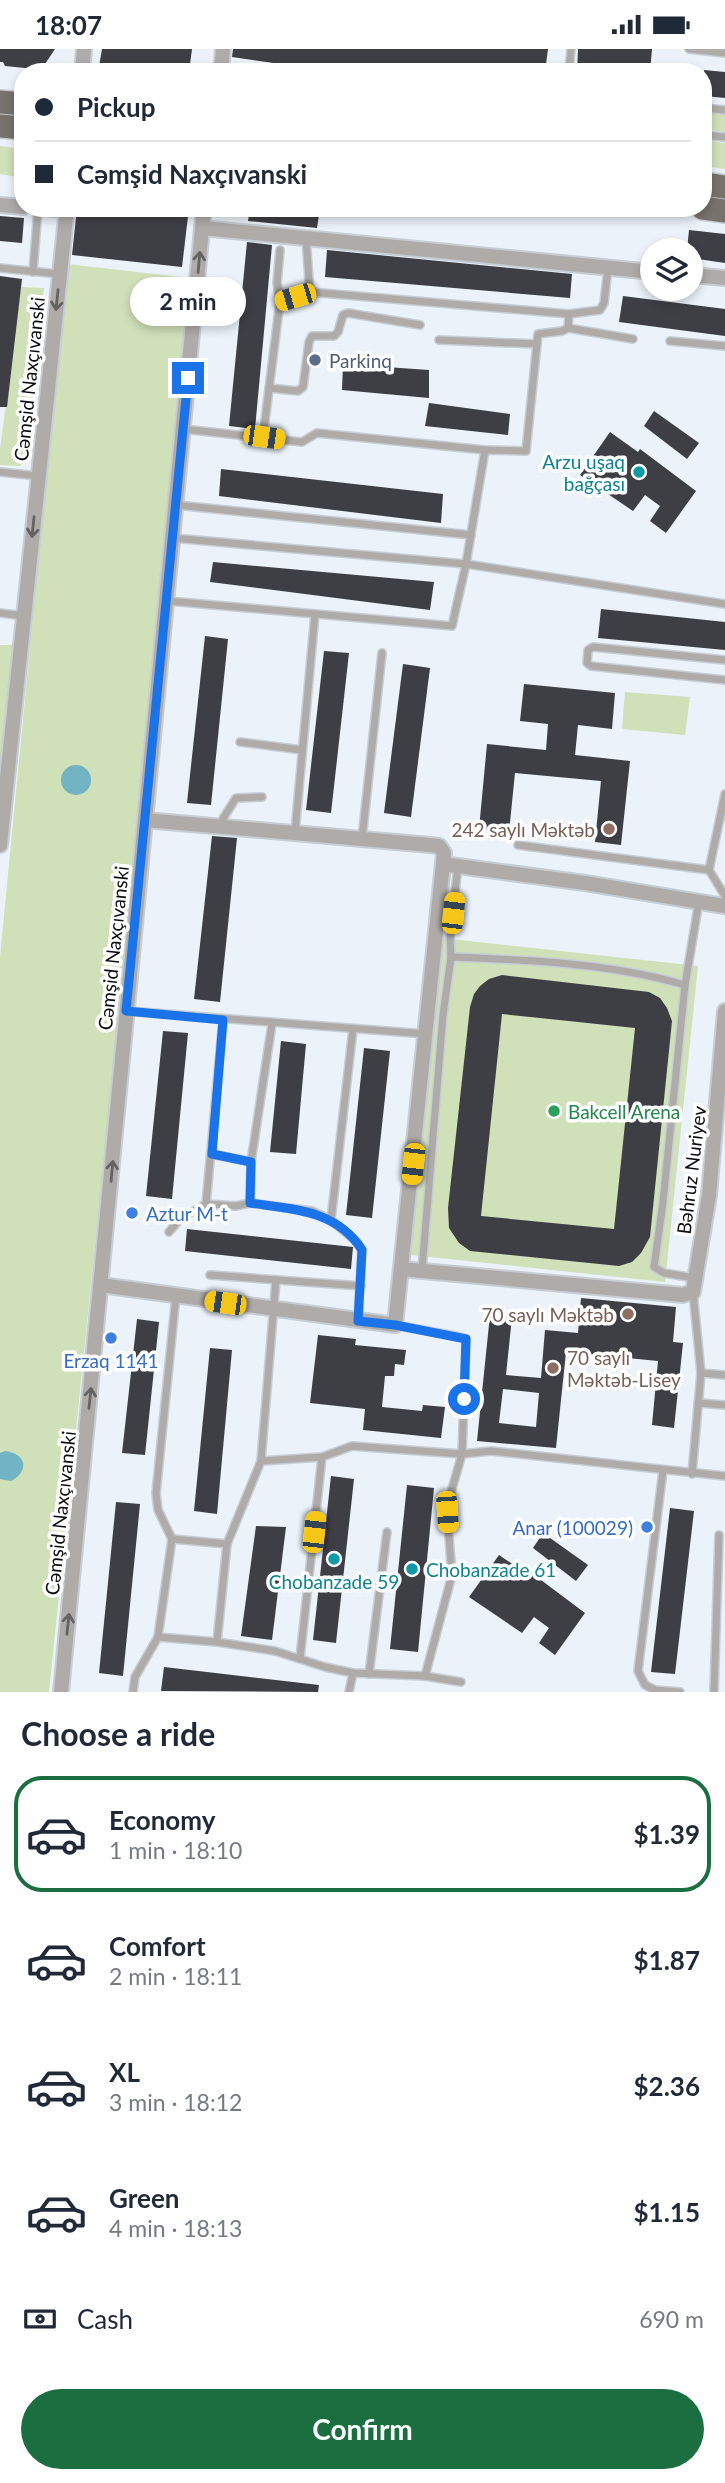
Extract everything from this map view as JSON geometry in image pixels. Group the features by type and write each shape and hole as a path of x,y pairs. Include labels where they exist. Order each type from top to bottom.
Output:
{"street":[{"name":"Cəmşid Naxçıvanski","path":"0,845 65,217"},
{"name":"Cəmşid Naxçıvanski","path":"61,1692 204,217"},
{"path":"202,227 640,271"},
{"path":"703,276 725,278"},
{"path":"101,1285 395,1325 427,1034 450,865 439,846 145,820"},
{"path":"450,865 725,907"},
{"name":"Bəhruz Nuriyev","path":"694,1285 721,1110 725,1011"},
{"path":"401,1269 684,1295 694,1285"}],"lane":[{"path":"689,49 725,53"},
{"path":"33,272 39,217"},
{"path":"306,239 310,292"},
{"path":"264,437 280,301 276,283 280,250"},
{"path":"0,268 59,274"},
{"path":"280,301 310,292 569,314 600,310 604,303 608,268"},
{"path":"269,388 298,391 303,387 312,336 334,336 338,332 343,314 420,325"},
{"path":"568,328 569,314"},
{"path":"183,429 302,442 317,433 485,450 526,451 538,334 568,328 633,339"},
{"path":"439,340 537,344"},
{"path":"670,341 725,347"},
{"path":"168,601 452,626 466,564 485,450"},
{"path":"0,472 38,476"},
{"path":"176,505 471,535"},
{"path":"173,538 466,564 725,604"},
{"path":"0,613 24,616"},
{"path":"295,832 315,614"},
{"path":"725,660 593,647 589,650 587,663 591,666 725,680"},
{"path":"362,839 382,653"},
{"path":"240,742 302,750"},
{"path":"725,794 709,870 725,896"},
{"path":"219,825 236,798 262,797"},
{"path":"518,845 709,870"},
{"path":"422,1271 443,1015 451,957 450,865"},
{"path":"692,1474 701,1373 694,1285 654,1268 685,985 699,901"},
{"path":"451,957 577,965 632,972 685,985"},
{"path":"126,1011 427,1034"},
{"path":"206,1205 223,1020"},
{"path":"250,1203 251,1162 272,1024"},
{"path":"331,1220 353,1029"},
{"path":"212,1154 251,1162"},
{"path":"169,1232 180,1219 206,1205 236,1206 250,1203 312,1211 331,1220 357,1242 362,1250 358,1321"},
{"path":"210,1275 361,1286"},
{"path":"217,1642 227,1544 261,1461 276,1280"},
{"path":"133,1692 135,1677 158,1637 172,1539 158,1510 156,1493 176,1296"},
{"path":"395,1325 466,1339 462,1454 447,1512 452,1575 425,1676"},
{"path":"701,1373 725,1375"},
{"path":"698,1403 725,1405"},
{"path":"261,1461 322,1457 352,1446 462,1454 491,1451 725,1476"},
{"path":"300,1658 322,1457"},
{"path":"663,1470 638,1671 645,1685 655,1690 680,1692"},
{"path":"369,1674 387,1532"},
{"path":"714,1692 719,1535"},
{"path":"172,1539 227,1544"},
{"path":"158,1637 275,1651 353,1673 425,1676 461,1682"},
{"path":"349,1692 353,1673"}],"green space":[{"path":"712,113 725,114 725,132 712,130"},
{"path":"712,141 725,143 725,169 712,167"},
{"path":"0,146 14,148 14,176 0,174"},
{"path":"67,264 190,278 135,850 115,1137 104,1158 49,1692 0,1692 0,957"},
{"path":"21,287 44,288 25,460 20,466 0,465 0,450"},
{"path":"0,645 13,645 0,769"},
{"path":"625,692 690,697 685,735 622,729"},
{"name":"Bakcell Arena","path":"442,938 698,966 665,1282 411,1255"}],"water":[{"path":"76,765 87,769 91,780 87,791 76,795 65,791 61,780 65,769"},
{"path":"5,1451 17,1455 23,1463 21,1472 11,1481 0,1479 0,1453"}],"building":[{"path":"0,49 55,49 46,63 14,63 14,67 5,66 0,62"},
{"path":"102,49 192,49 190,63 100,63"},
{"path":"233,49 548,49 546,63 274,63 232,57"},
{"path":"578,49 652,49 651,63 577,63"},
{"path":"712,71 725,72 725,98 712,97"},
{"path":"0,216 24,218 22,243 0,241"},
{"path":"76,217 188,217 182,267 72,255"},
{"path":"249,217 319,217 317,228 248,221"},
{"path":"689,230 725,234 725,263 703,260 703,238 688,238"},
{"path":"247,242 272,245 255,429 229,426"},
{"path":"327,250 572,274 570,298 325,277"},
{"path":"0,276 22,279 7,407 0,407"},
{"path":"623,296 640,298 640,301 725,309 725,336 619,322"},
{"path":"343,364 429,370 429,398 342,390"},
{"path":"429,403 510,414 508,435 425,426"},
{"path":"654,411 699,443 687,459 644,426"},
{"name":"Arzu uşaq bağçası","path":"610,432 638,452 640,449 696,491 666,533 650,521 660,506 645,495 633,511 580,475"},
{"path":"221,469 443,494 441,523 219,496"},
{"path":"213,562 434,582 430,610 210,582"},
{"path":"601,609 725,622 725,650 598,638"},
{"path":"205,636 228,639 211,805 187,803"},
{"path":"324,651 349,653 331,813 306,810"},
{"path":"403,664 430,668 411,817 384,813"},
{"path":"524,684 615,693 612,729 578,725 575,755 630,761 621,845 595,842 601,781 515,773 509,832 479,829 487,744 546,750 548,724 520,721"},
{"path":"212,836 237,838 220,1002 194,999"},
{"path":"502,975 649,992 660,998 667,1008 672,1021 650,1237 632,1262 619,1266 470,1251 459,1243 449,1228 448,1208 470,1007 474,994 489,979","holes":["502,1014 635,1028 614,1229 481,1216"]},
{"path":"163,1031 188,1033 172,1199 146,1196"},
{"path":"281,1041 306,1044 296,1154 270,1152"},
{"path":"364,1048 390,1051 372,1218 346,1215"},
{"path":"187,1229 353,1247 351,1269 185,1251"},
{"name":"70 saylı Məktəb-Lisey","path":"581,1298 676,1307 673,1342 683,1343 674,1428 652,1425 658,1361 566,1352 556,1448 477,1441 490,1315 512,1317 506,1375 541,1378 545,1330 578,1333","holes":["503,1389 539,1393 536,1427 499,1423"]},
{"path":"137,1319 159,1322 145,1455 122,1453"},
{"path":"318,1335 356,1339 355,1345 406,1350 404,1365 395,1364 394,1376 385,1376 382,1407 422,1411 423,1405 445,1407 441,1438 363,1430 365,1409 310,1403"},
{"path":"210,1348 232,1350 217,1514 194,1511"},
{"name":"Chobanzade 59","path":"331,1476 354,1479 336,1643 313,1640"},
{"name":"Chobanzade 61","path":"407,1485 434,1488 418,1652 390,1649"},
{"path":"116,1502 140,1504 123,1676 99,1673"},
{"path":"670,1508 694,1511 675,1674 651,1672"},
{"path":"256,1526 286,1527 272,1640 241,1636"},
{"path":"543,1533 588,1565 576,1581 533,1548"},
{"path":"499,1555 527,1574 529,1571 585,1613 555,1655 539,1643 549,1628 534,1617 522,1633 469,1597"},
{"path":"164,1667 319,1685 318,1692 161,1691"}],"place":[{"name":"Parkinq","path":"315,360"},
{"name":"Arzu uşaq bağçası","path":"639,472"},
{"name":"242 saylı Məktəb","path":"609,829"},
{"name":"Bakcell Arena","path":"554,1111"},
{"name":"Aztur M-t","path":"132,1213"},
{"name":"70 saylı Məktəb","path":"628,1314"},
{"name":"Erzaq 1141","path":"111,1338"},
{"name":"70 saylı Məktəb-Lisey","path":"553,1368"},
{"name":"Anar (100029)","path":"647,1527"},
{"name":"Chobanzade 59","path":"334,1559"},
{"name":"Chobanzade 61","path":"412,1569"}],"route":[{"path":"188,378 126,1011 223,1020 212,1154 251,1162 250,1203 312,1211 331,1220 357,1242 362,1250 358,1321 395,1325 466,1339 464,1399"}]}
